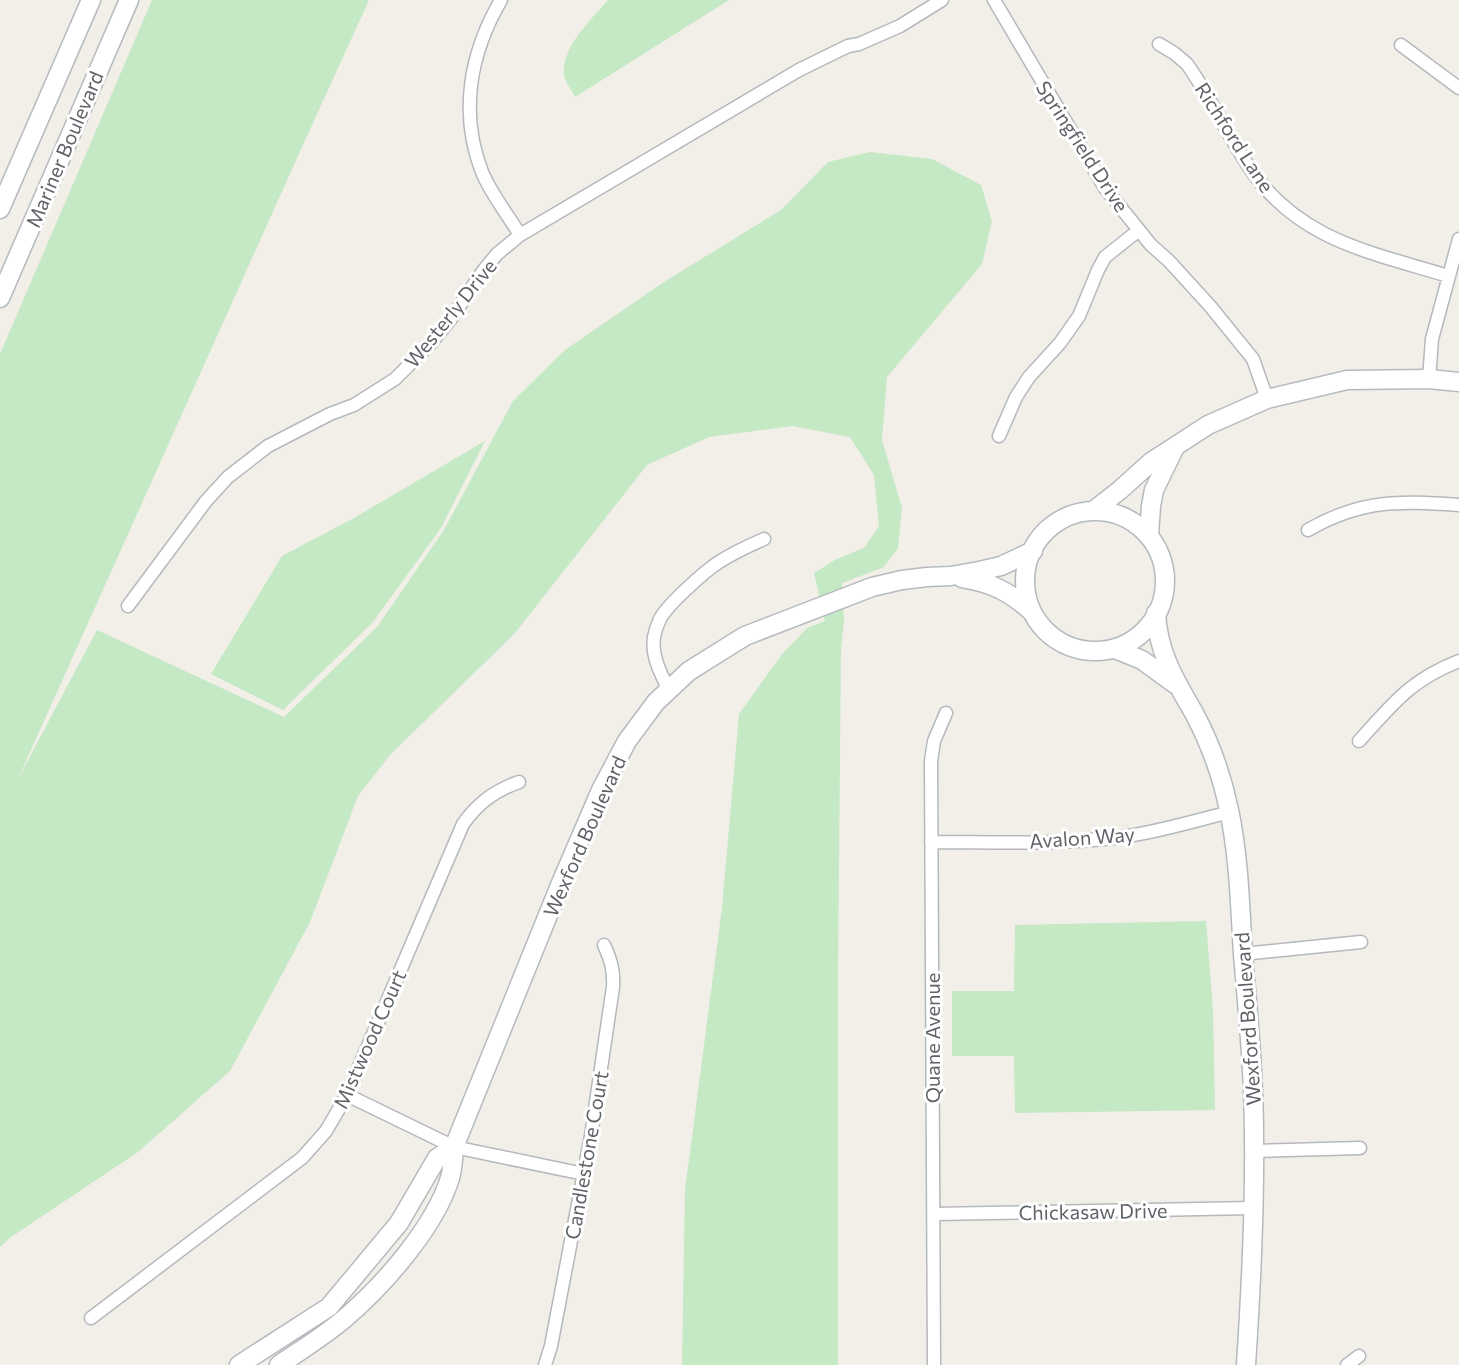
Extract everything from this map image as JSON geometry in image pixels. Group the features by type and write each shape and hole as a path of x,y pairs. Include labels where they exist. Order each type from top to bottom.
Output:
{"street":[{"name":"Mariner Boulevard","path":"0,209 91,0"},
{"name":"Mariner Boulevard","path":"0,298 129,0"},
{"path":"501,0 482,36 469,103 475,148 483,173 520,235"},
{"name":"Westerly Drive","path":"128,606 206,501 228,477 268,446 354,405 395,379 450,320 497,254 520,235 799,70 848,46 900,26 942,0"},
{"name":"Springfield Drive","path":"994,0 1105,188 1253,359 1267,399"},
{"name":"Richford Lane","path":"1159,44 1187,64 1251,169 1283,207 1327,237 1448,276"},
{"path":"1401,45 1459,88"},
{"path":"999,436 1016,397 1029,377 1060,343 1079,316 1105,257 1139,230"},
{"path":"1429,379 1432,339 1459,239"},
{"path":"1093,511 1151,462 1208,425 1267,399 1347,380 1429,379 1459,382"},
{"path":"1149,535 1154,490 1175,447"},
{"path":"1308,530 1331,517 1379,503 1405,501 1459,505"},
{"path":"1093,511 1105,512 1124,517 1149,535 1161,559 1161,600 1156,613 1139,635 1115,649 1087,652 1061,643 1040,626 1032,612 1025,580 1033,551 1041,537 1053,526 1067,518 1093,511"},
{"path":"669,690 658,670 654,653 654,637 660,619 715,564 764,539"},
{"name":"Wexford Boulevard","path":"279,1365 343,1320 375,1288 420,1235 437,1207 451,1176 454,1147 561,883 601,790 643,718 689,671 745,636 872,587 1001,566 1033,551"},
{"name":"Wexford Boulevard","path":"951,576 979,580 1001,589 1014,595 1032,612"},
{"name":"Wexford Boulevard","path":"1156,613 1161,646 1177,686 1209,745 1222,781 1235,845 1249,1017 1254,1151 1251,1296 1246,1365"},
{"name":"Wexford Boulevard","path":"1115,649 1132,654 1177,686"},
{"path":"1359,741 1418,681 1459,661"},
{"name":"Quane Avenue","path":"934,1365 931,761 934,741 946,713"},
{"name":"Mistwood Court","path":"91,1318 302,1158 326,1131 347,1095 463,824 488,796 519,782"},
{"name":"Avalon Way","path":"931,842 1085,841 1151,832 1230,812"},
{"path":"1243,954 1361,942"},
{"name":"Candlestone Court","path":"545,1365 584,1174 613,987 611,960 604,945"},
{"path":"347,1095 454,1147 584,1174"},
{"name":"Wexford Boulevard","path":"239,1365 329,1307 399,1223 437,1158 454,1147"},
{"path":"1254,1151 1360,1148"},
{"name":"Chickasaw Drive","path":"934,1214 1253,1208"},
{"path":"1347,1365 1359,1356"}],"green space":[{"path":"152,0 369,0 17,781 97,630 284,717 377,627 444,530 513,401 565,350 664,282 781,210 828,162 870,152 932,159 981,185 992,221 982,264 887,377 882,440 902,508 898,548 884,567 842,583 838,1365 682,1365 685,1190 722,908 739,714 783,653 807,628 825,621 814,573 864,548 879,526 874,475 850,437 792,426 709,437 647,465 515,633 390,755 358,796 310,922 230,1071 138,1152 0,1247 0,354"},
{"path":"608,0 729,0 575,97 564,74 568,53 579,34"},
{"path":"485,441 441,528 373,622 283,710 211,674 282,556 354,518"},
{"path":"1206,921 1213,1010 1215,1110 1015,1113 1014,1056 952,1056 952,991 1014,991 1015,925"}]}
